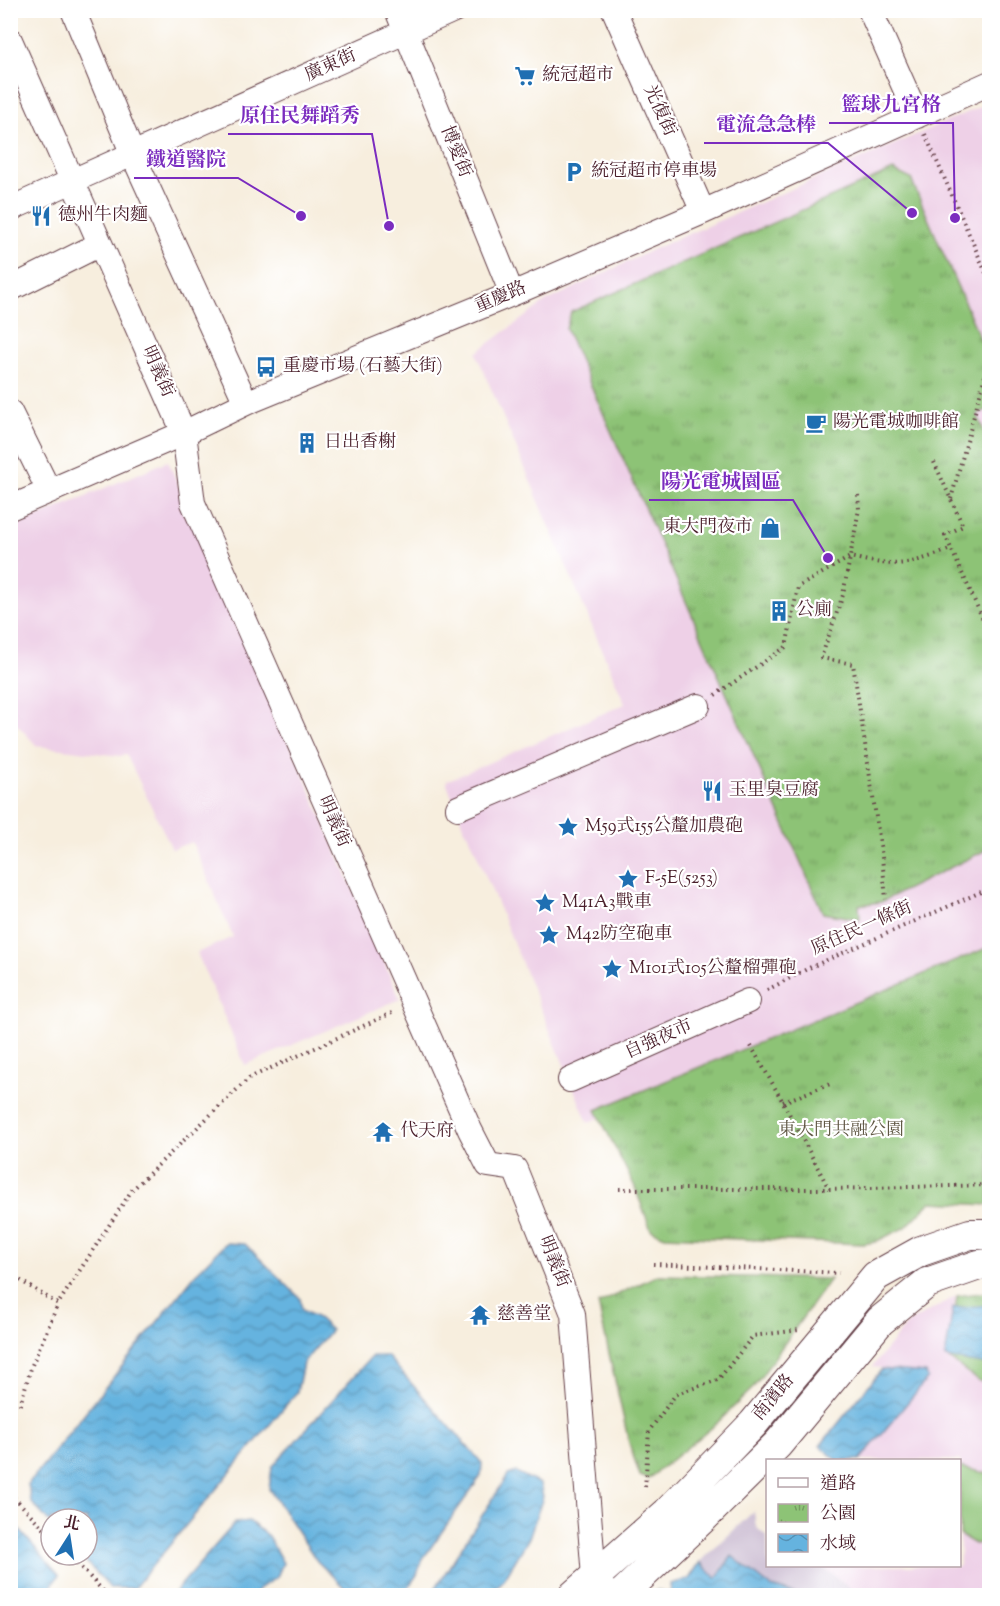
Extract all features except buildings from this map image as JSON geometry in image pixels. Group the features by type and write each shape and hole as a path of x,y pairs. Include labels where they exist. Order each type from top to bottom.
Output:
{"main road":[{"name":"南濱路","path":"592,1589 753,1424 876,1276 921,1251 970,1234 990,1234"},
{"name":"南濱路","path":"620,1596 778,1444 880,1321 927,1282 979,1265 990,1264"}],"street":[{"path":"73,10 133,155 246,403"},
{"name":"廣東街","path":"10,209 133,155 405,18 454,10"},
{"name":"光復街","path":"614,10 703,212"},
{"path":"870,10 917,116"},
{"name":"博愛街","path":"405,18 512,294"},
{"name":"明義街","path":"10,40 184,432 193,503 413,1003 470,1130 488,1164 515,1169 573,1314 592,1589"},
{"name":"重慶路","path":"10,508 246,403 512,294 703,212 990,83"},
{"path":"10,289 100,244"},
{"path":"10,412 49,491"},
{"path":"458,808 698,706"},
{"name":"自強夜市","path":"570,1080 748,1001"}],"path":[{"path":"917,116 990,282"},
{"path":"951,500 990,358"},
{"path":"934,462 963,526 945,535 990,635"},
{"path":"858,495 859,508 843,595 821,658 853,664 882,857 886,899"},
{"path":"698,706 786,647 798,587 850,557 899,565 913,563 951,549"},
{"name":"原住民一條街","path":"748,1001 811,966 990,888"},
{"path":"20,1405 32,1365 58,1304 132,1190 249,1078 413,1003"},
{"path":"751,1046 829,1189"},
{"path":"783,1102 830,1084"},
{"path":"619,1189 829,1189 990,1185"},
{"path":"653,1264 839,1273"},
{"path":"10,1274 58,1304"},
{"path":"645,1487 649,1431 676,1394 718,1380 753,1336 806,1330"},
{"path":"10,1494 39,1524"},
{"path":"80,1567 108,1596"}],"shaded area":[{"name":"東大門夜市","path":"989,103 989,946 588,1123 446,781 625,704 476,353 545,302 654,249"},
{"path":"168,461 400,999 245,1065 197,953 233,937 192,842 172,849 126,754 121,756 37,746 11,718 11,528"},
{"path":"956,1296 945,1358 989,1365 989,1595 859,1595 823,1567 961,1567 961,1459 861,1459 928,1378 925,1373 872,1367 908,1323"},
{"path":"754,1511 756,1527 766,1536 766,1567 823,1567 859,1595 655,1596 657,1590 671,1593 670,1584 689,1579 700,1562"}],"green space":[{"path":"893,170 911,179 989,359 989,409 977,414 990,445 990,848 881,902 859,905 860,919 823,913 566,329 571,312"},
{"name":"東大門共融公園","path":"989,947 989,1205 931,1202 906,1227 875,1242 863,1244 665,1236 651,1230 634,1185 596,1110"},
{"path":"658,1275 830,1279 753,1388 714,1426 648,1479 640,1476 629,1443 598,1304"},
{"path":"989,1292 989,1382 979,1381 949,1359 957,1296"},
{"path":"961,1467 989,1474 990,1537 987,1542 975,1544 961,1536"}],"water":[{"path":"226,1243 245,1244 300,1298 302,1310 318,1318 331,1330 303,1363 297,1392 134,1588 110,1588 91,1567 99,1567 99,1507 39,1507 39,1511 31,1502 28,1484 198,1271"},
{"path":"989,1305 989,1365 945,1358 953,1308"},
{"path":"372,1356 387,1356 482,1463 481,1476 422,1560 417,1575 403,1595 352,1595 317,1561 269,1489 272,1467"},
{"path":"882,1369 926,1373 928,1378 861,1459 836,1459 820,1446"},
{"path":"516,1472 540,1484 543,1497 529,1538 503,1581 488,1595 431,1595 508,1475"},
{"path":"11,1520 39,1552 39,1567 52,1567 59,1575 45,1595 11,1595"},
{"path":"249,1521 268,1536 283,1563 277,1577 254,1595 172,1595 235,1523"},
{"path":"732,1556 771,1587 800,1595 655,1595 657,1590 671,1593 670,1584 689,1579 700,1562 716,1578"}],"place":[{"name":"統冠超市","path":"525,76"},
{"name":"統冠超市停車場","path":"574,172"},
{"name":"電流急急棒","path":"912,213"},
{"name":"德州牛肉麵","path":"41,216"},
{"name":"鐵道醫院","path":"301,216"},
{"name":"籃球九宮格","path":"955,218"},
{"name":"原住民舞蹈秀","path":"389,226"},
{"name":"重慶市場 (石藝大街)","path":"266,367"},
{"name":"陽光電城咖啡館","path":"816,423"},
{"name":"日出香榭","path":"307,443"},
{"name":"東大門夜市","path":"770,528"},
{"name":"陽光電城園區","path":"828,558"},
{"name":"公廁","path":"779,611"},
{"name":"玉里臭豆腐","path":"712,791"},
{"name":"M59式155公釐加農砲","path":"568,827"},
{"name":"F-5E(5253)","path":"628,879"},
{"name":"M41A3戰車","path":"545,903"},
{"name":"M42防空砲車","path":"549,935"},
{"name":"M101式105公釐榴彈砲","path":"612,969"},
{"name":"代天府","path":"383,1132"},
{"name":"慈善堂","path":"480,1315"}]}
